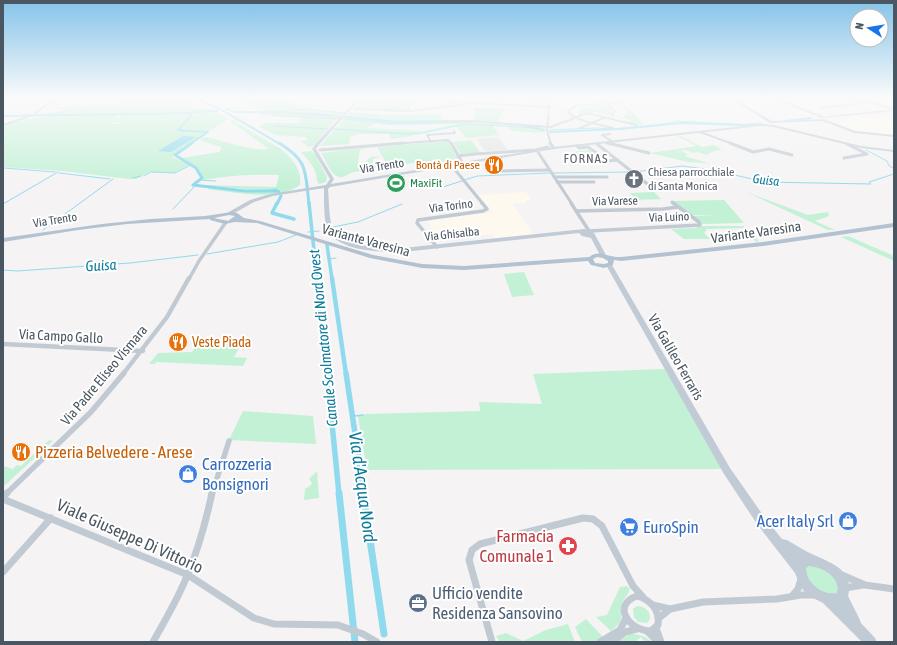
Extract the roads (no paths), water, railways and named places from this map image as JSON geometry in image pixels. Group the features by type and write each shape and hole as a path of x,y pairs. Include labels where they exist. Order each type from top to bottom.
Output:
{"main road":[{"name":"Variante Varesina","path":"235,215 244,220 258,222 392,262 436,267 464,268 579,260 605,261 749,246 894,225"},
{"name":"Via Trento","path":"3,240 121,222 206,218 222,222 235,215"},
{"name":"Variante Varesina","path":"591,260 605,261"}],"street":[{"path":"317,149 334,127"},
{"path":"548,127 547,133 551,147"},
{"path":"532,152 551,147 597,144 743,127"},
{"path":"784,127 860,146 894,150"},
{"path":"785,127 861,149 894,150"},
{"path":"845,127 855,132 894,136"},
{"path":"431,142 427,135 455,133 454,131"},
{"path":"700,132 754,152 769,149 792,155"},
{"path":"610,134 602,135 613,142"},
{"path":"317,149 449,141 463,164"},
{"path":"606,143 649,153"},
{"path":"597,144 650,186"},
{"path":"577,146 579,148 588,147 608,161 618,160"},
{"path":"532,152 551,147"},
{"path":"317,149 332,176 341,182 356,181"},
{"path":"844,158 867,154 861,149"},
{"path":"458,156 538,150"},
{"name":"Via Galileo Ferraris","path":"538,150 550,172 585,223 587,233 596,243 718,455 754,511 774,536"},
{"name":"Via Trento","path":"235,215 260,199 320,188 328,190 342,184 356,181 532,152"},
{"name":"Via Torino","path":"437,247 417,221 420,219 487,210 452,166"},
{"path":"502,171 550,172"},
{"path":"320,188 328,184 332,176"},
{"name":"Via Ghisalba","path":"332,176 334,181 328,190 330,229 343,241 360,247 382,250 403,250 570,232 587,233"},
{"path":"554,177 607,177"},
{"path":"557,182 594,182"},
{"path":"313,189 328,190"},
{"name":"Via Luino","path":"587,233 602,229 700,225 699,222 672,202"},
{"name":"Via Varese","path":"576,211 663,209 678,207"},
{"name":"Via Padre Eliseo Vismara","path":"3,498 91,412 143,351 167,317 222,222"},
{"name":"Via Campo Gallo","path":"3,344 143,351"},
{"path":"153,642 178,597 188,575 208,511 214,484 229,441"},
{"name":"Viale Giuseppe Di Vittorio","path":"3,498 188,575 238,609 264,622 282,625 328,624 344,627 363,634 375,641"},
{"path":"3,572 51,518"},
{"path":"493,641 469,560 472,550 480,544 576,519 590,518 597,521 602,526 633,586 643,598 653,605 670,609 717,601 792,596 838,599 843,592 865,585"},
{"path":"774,536 793,550 824,564 835,572 865,585 894,589"},
{"path":"774,536 811,590 822,597 862,632 871,642"},
{"path":"792,596 798,589 804,562 813,560"},
{"path":"835,572 843,583 843,592 852,616 862,632"},
{"path":"633,586 632,597 626,602 624,607 626,618 637,629"},
{"path":"632,597 643,598"},
{"path":"653,605 659,618"},
{"path":"661,642 656,628 659,618 670,609"},
{"path":"600,642 620,630 626,618"},
{"path":"648,632 656,628"},
{"path":"612,642 625,632 637,629 648,632 658,642"}],"water":[{"path":"183,136 196,137 171,152 158,151"}],"waterway":[{"name":"Via d'Acqua Nord","path":"181,127 178,130 208,132 190,144"},
{"name":"Canale Scolmatore di Nord Ovest","path":"251,127 280,144"},
{"path":"294,127 328,129"},
{"path":"334,129 407,134 423,133 451,127"},
{"path":"522,127 538,128"},
{"path":"531,127 544,130"},
{"path":"549,130 595,128 613,129 633,127"},
{"path":"550,132 640,127"},
{"name":"Via d'Acqua Nord","path":"179,129 184,130"},
{"name":"Via d'Acqua Nord","path":"192,143 175,155 196,168 202,178 193,185 245,191 278,191 279,193"},
{"name":"Canale Scolmatore di Nord Ovest","path":"279,143 289,149 301,162 304,168 309,204"},
{"name":"Guisa","path":"866,150 887,161 889,166 894,168"},
{"path":"144,176 151,172 175,173 191,165"},
{"name":"Guisa","path":"634,172 682,166 713,170 765,182 871,184 869,182 894,174"},
{"path":"4,168 55,172"},
{"path":"3,204 58,172"},
{"name":"Guisa","path":"553,173 629,172"},
{"path":"59,173 110,179"},
{"name":"Guisa","path":"443,187 477,176 550,173"},
{"path":"133,178 141,176"},
{"path":"43,230 113,179"},
{"path":"200,180 216,181"},
{"path":"173,209 194,187"},
{"name":"Via d'Acqua Nord","path":"268,191 276,189"},
{"name":"Via d'Acqua Nord","path":"271,191 275,192"},
{"name":"Via d'Acqua Nord","path":"277,204 281,196"},
{"name":"Via d'Acqua Nord","path":"277,203 272,213 294,219"},
{"name":"Canale Scolmatore di Nord Ovest","path":"309,203 317,279"},
{"name":"Guisa","path":"333,227 358,222 402,204"},
{"name":"Guisa","path":"308,232 319,231"},
{"name":"Guisa","path":"207,254 278,242 296,235"},
{"name":"Via d'Acqua Nord","path":"327,245 332,279"},
{"name":"Guisa","path":"3,270 17,271 130,263 198,255"},
{"name":"Via d'Acqua Nord","path":"330,259 336,258"},
{"name":"Canale Scolmatore di Nord Ovest","path":"317,278 327,374"},
{"name":"Via d'Acqua Nord","path":"332,278 346,374"},
{"name":"Canale Scolmatore di Nord Ovest","path":"327,373 339,494"},
{"name":"Via d'Acqua Nord","path":"346,373 364,494"},
{"path":"355,416 363,415"},
{"name":"Canale Scolmatore di Nord Ovest","path":"339,493 355,642"},
{"name":"Via d'Acqua Nord","path":"363,493 384,634"}],"place":[{"name":"Bontà di Paese","path":"494,165"},
{"name":"Chiesa parrocchiale di Santa Monica","path":"634,179"},
{"name":"MaxiFit","path":"396,183"},
{"name":"Veste Piada","path":"178,342"},
{"name":"Pizzeria Belvedere - Arese","path":"21,452"},
{"name":"Carrozzeria Bonsignori","path":"188,474"},
{"name":"Acer Italy Srl","path":"848,521"},
{"name":"EuroSpin","path":"629,527"},
{"name":"Farmacia Comunale 1","path":"568,546"},
{"name":"Ufficio vendite Residenza Sansovino","path":"418,603"}],"district":[{"name":"FORNAS","path":"586,158"}]}
